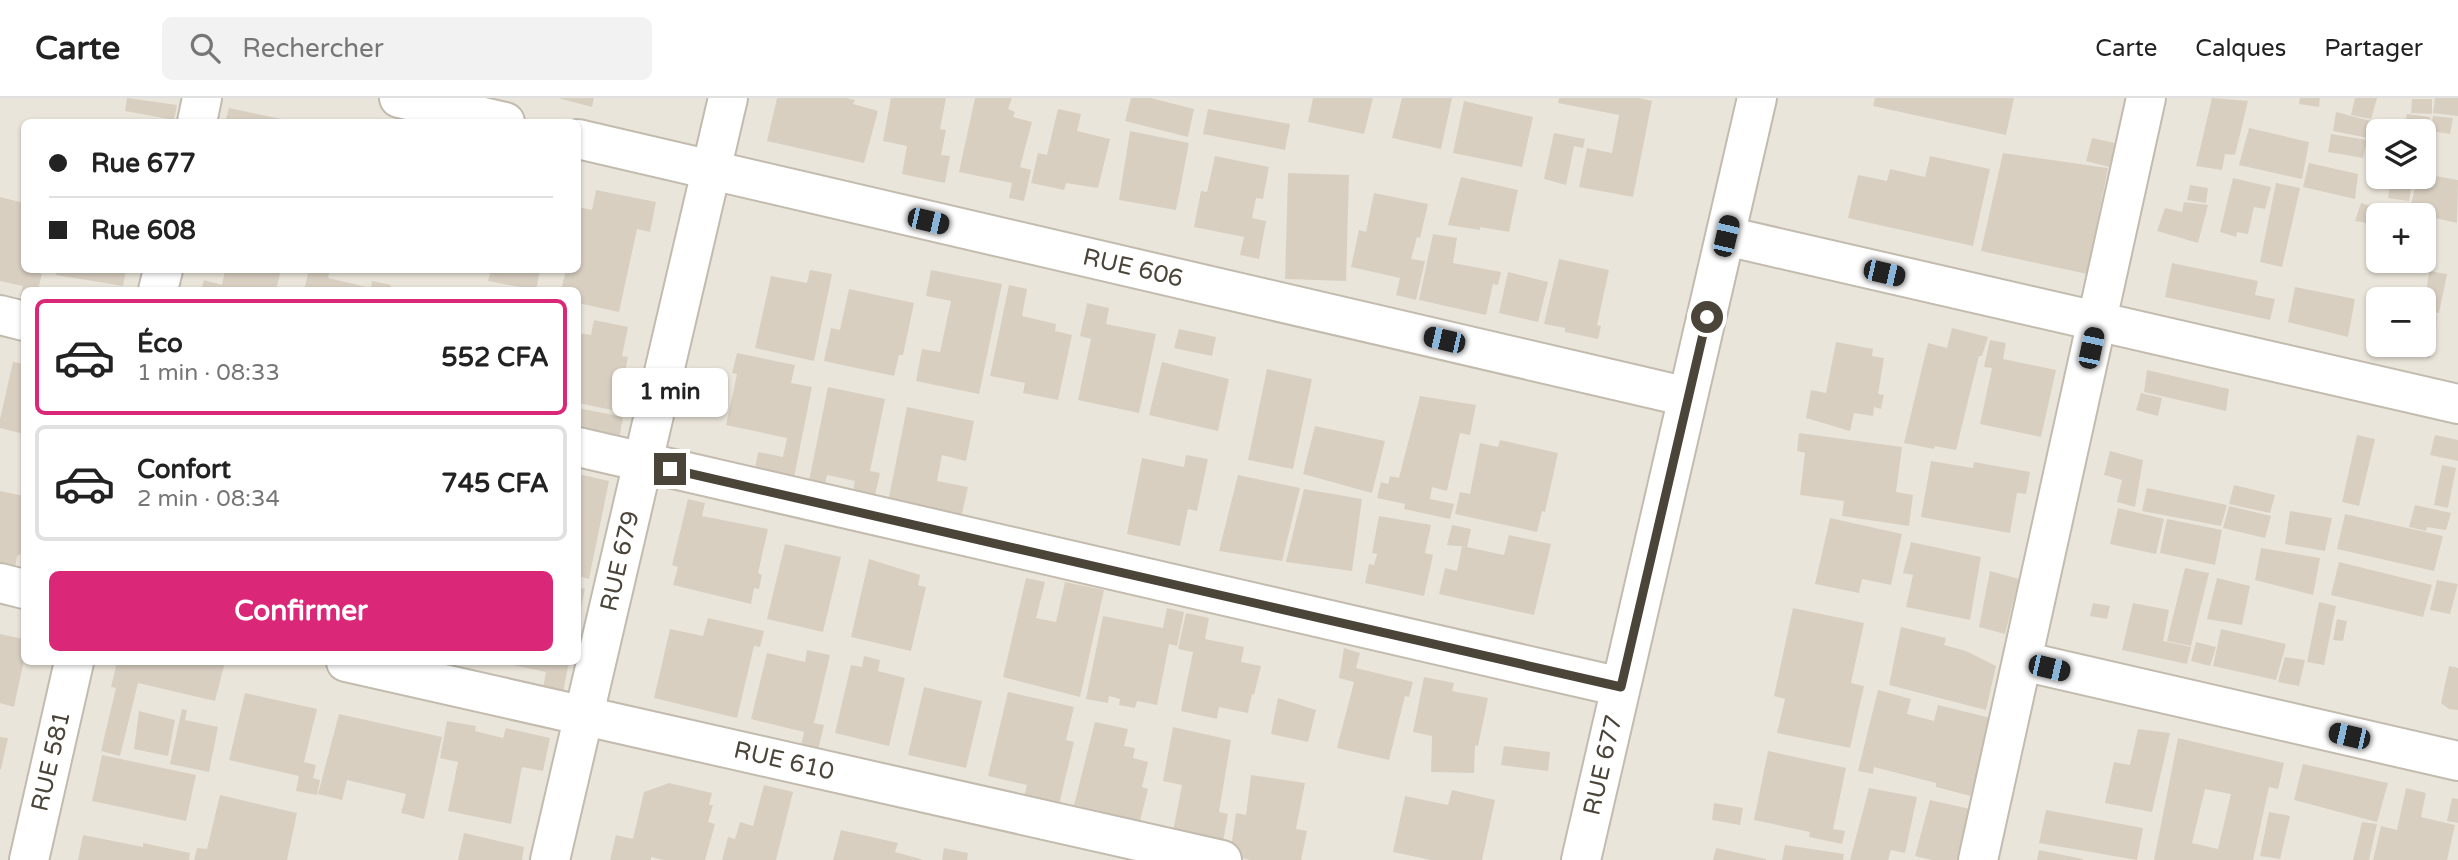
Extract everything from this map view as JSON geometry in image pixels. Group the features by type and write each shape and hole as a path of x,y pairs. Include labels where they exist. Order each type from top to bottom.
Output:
{"street":[{"path":"198,119 202,98"},
{"path":"399,98 492,119"},
{"name":"RUE 679","path":"550,860 728,98"},
{"name":"RUE 677","path":"1581,860 1757,98"},
{"path":"1978,860 2146,98"},
{"name":"RUE 606","path":"581,140 1688,397"},
{"path":"1726,236 2458,404"},
{"path":"0,315 21,320"},
{"path":"581,448 1621,687"},
{"path":"0,583 21,588"},
{"path":"2022,662 2458,761"},
{"name":"RUE 581","path":"29,860 73,665"},
{"name":"RUE 610","path":"359,665 1222,860"}],"shaded area":[{"path":"0,98 2458,98 2458,860 0,860"}],"building":[{"path":"127,98 177,105 174,119 125,111"},
{"path":"558,98 594,98 592,107"},
{"path":"777,98 847,98 855,100 853,104 878,111 864,163 767,141"},
{"path":"891,98 946,98 940,129 946,130 941,155 950,156 945,183 902,174 907,146 883,141"},
{"path":"975,98 1012,98 1008,109 1015,112 1013,117 1032,122 1020,167 1031,170 1024,201 1009,198 1012,183 959,172"},
{"path":"1131,98 1151,98 1194,109 1188,137 1125,121"},
{"path":"1313,98 1373,98 1364,134 1308,122"},
{"path":"1402,98 1452,98 1441,149 1392,138"},
{"path":"1559,98 1639,98 1652,101 1633,197 1579,187 1587,148 1612,153 1619,115 1558,103"},
{"path":"1875,98 2014,98 2006,135 1873,106"},
{"path":"2212,98 2248,101 2235,155 2225,154 2222,170 2196,166"},
{"path":"2300,98 2320,98 2319,107 2299,104"},
{"path":"2355,98 2377,98 2371,119 2351,115"},
{"path":"2435,98 2458,98 2458,116 2433,113"},
{"path":"2412,99 2432,99 2432,114 2411,113"},
{"path":"1464,101 1533,117 1522,167 1453,153"},
{"path":"229,108 281,119 226,119"},
{"path":"1058,109 1081,114 1077,131 1110,139 1098,188 1066,183 1064,190 1031,183 1038,153 1047,155"},
{"path":"1208,109 1290,124 1285,150 1203,134"},
{"path":"2336,112 2366,120 2366,138 2333,131"},
{"path":"2407,114 2430,117 2430,119 2406,119"},
{"path":"2433,116 2453,118 2450,134 2436,132 2436,119 2433,119"},
{"path":"2249,128 2309,142 2302,179 2239,165"},
{"path":"1130,131 1189,143 1176,210 1119,200"},
{"path":"1554,133 1585,139 1583,148 1574,146 1566,185 1544,179"},
{"path":"2331,134 2366,140 2363,158 2328,152"},
{"path":"2092,138 2119,144 2113,168 2086,161"},
{"path":"2003,153 2108,168 2087,274 1981,251"},
{"path":"1215,156 1269,167 1263,199 1256,198 1252,218 1266,221 1259,259 1240,255 1244,237 1194,227 1201,191 1207,192"},
{"path":"1930,156 1990,169 1973,246 1848,218 1858,175 1887,181 1890,169 1925,177"},
{"path":"2309,163 2358,174 2355,199 2303,187"},
{"path":"1288,173 1349,175 1346,281 1285,279"},
{"path":"2436,176 2458,180 2457,223 2436,218 2436,203 2411,203 2415,189 2436,189"},
{"path":"1461,177 1518,190 1509,232 1448,225"},
{"path":"2233,178 2271,187 2265,209 2254,207 2248,234 2237,232 2236,237 2220,232"},
{"path":"2276,183 2300,188 2282,267 2260,262"},
{"path":"2190,185 2208,188 2206,203 2187,200"},
{"path":"2389,189 2411,189 2409,201 2388,198"},
{"path":"596,190 656,202 650,232 637,229 619,312 581,304 581,287 562,287 565,273 581,273 581,207 592,210"},
{"path":"1374,193 1428,204 1420,238 1417,237 1411,259 1425,261 1416,300 1396,295 1400,278 1351,267 1359,230 1366,232"},
{"path":"0,197 21,202 21,273 42,274 39,287 23,287 0,281"},
{"path":"2184,202 2208,205 2198,243 2157,231 2165,208 2182,212"},
{"path":"2361,203 2366,205 2366,223 2355,221"},
{"path":"1433,234 1457,238 1453,263 1501,272 1498,285 1493,284 1486,315 1419,300"},
{"path":"1559,259 1609,270 1597,325 1601,326 1598,339 1544,324"},
{"path":"2172,263 2258,281 2255,295 2275,299 2270,320 2165,297"},
{"path":"810,270 832,274 814,361 755,348 771,276 807,283"},
{"path":"931,270 1002,284 979,394 916,381 922,349 940,352 951,301 926,296"},
{"path":"1508,272 1548,282 1538,322 1499,313"},
{"path":"56,273 125,273 123,286"},
{"path":"224,273 280,273 277,287 202,287 204,280 222,285"},
{"path":"308,273 329,273 328,278 367,287 305,287"},
{"path":"490,273 539,273 537,287 488,281"},
{"path":"2429,273 2447,274 2439,313 2436,312 2436,287 2427,287"},
{"path":"372,281 391,287 371,287"},
{"path":"1009,285 1027,289 1022,316 1056,324 1055,331 1072,335 1058,400 1023,393 1025,383 990,376"},
{"path":"2295,287 2355,299 2348,337 2288,322"},
{"path":"849,289 914,303 903,355 899,355 894,376 824,361 831,328 840,330"},
{"path":"1087,303 1109,308 1106,324 1156,334 1139,413 1078,400 1091,339 1080,336"},
{"path":"594,320 628,327 622,356 628,357 617,411 581,404 581,333 591,335"},
{"path":"1952,328 1988,337 1982,356 1979,356 1956,450 1904,443 1928,343 1947,348"},
{"path":"1179,329 1216,337 1212,356 1174,348"},
{"path":"1990,340 2006,343 2003,359 2056,370 2041,437 1980,424 1992,368 1984,367"},
{"path":"1836,342 1873,349 1872,356 1884,358 1878,394 1884,395 1881,409 1874,407 1873,416 1854,413 1850,431 1806,418 1811,390 1826,393"},
{"path":"737,353 795,365 791,383 812,387 794,477 755,469 758,452 783,457 787,438 726,425 737,374 732,373"},
{"path":"13,362 21,363 21,433 0,428"},
{"path":"1162,362 1229,379 1218,431 1149,415"},
{"path":"1267,369 1312,379 1293,469 1248,460"},
{"path":"2147,370 2229,389 2226,411 2144,392"},
{"path":"828,387 885,399 870,471 880,473 875,495 853,490 855,481 827,475 825,484 809,481"},
{"path":"2141,393 2162,398 2158,416 2136,410"},
{"path":"1420,396 1476,405 1470,435 1460,433 1447,491 1432,487 1430,499 1454,504 1450,519 1404,509 1405,504 1377,498 1381,482 1388,484 1390,476 1399,478"},
{"path":"907,407 974,421 966,461 942,455 937,481 968,487 961,518 888,502"},
{"path":"581,409 623,417 620,435 581,428"},
{"path":"1315,426 1385,441 1372,493 1303,474"},
{"path":"1799,433 1902,447 1896,492 1913,495 1909,526 1842,516 1844,501 1800,495 1805,453 1797,451"},
{"path":"2357,435 2375,439 2359,506 2342,502"},
{"path":"2435,435 2458,440 2458,461 2430,455"},
{"path":"1500,440 1558,453 1545,512 1542,511 1537,532 1455,514 1460,492 1470,494 1480,443 1498,447"},
{"path":"2110,451 2143,460 2135,507 2117,502 2122,480 2104,475"},
{"path":"1186,455 1208,459 1197,511 1188,509 1180,546 1127,534 1142,458 1184,467"},
{"path":"1931,461 1973,468 1974,462 2030,472 2026,494 2017,493 2010,533 1921,517"},
{"path":"2442,465 2456,468 2448,508 2434,505"},
{"path":"581,475 609,481 589,579 581,577"},
{"path":"1238,475 1300,488 1282,561 1219,551"},
{"path":"2234,485 2275,495 2270,513 2229,504"},
{"path":"2147,488 2227,505 2221,526 2142,511"},
{"path":"1304,489 1362,499 1352,571 1286,562"},
{"path":"0,491 21,495 21,554 17,556 14,573 0,570"},
{"path":"688,499 705,503 702,516 768,529 758,573 762,575 759,589 754,588 751,604 673,585 678,567 672,565"},
{"path":"2415,505 2451,513 2446,530 2427,527 2426,531 2409,527"},
{"path":"2229,506 2271,516 2265,538 2223,528"},
{"path":"2118,508 2164,519 2156,554 2110,544"},
{"path":"2290,511 2332,518 2325,551 2285,544"},
{"path":"2345,514 2443,536 2434,571 2337,549"},
{"path":"1379,516 1431,525 1425,553 1433,555 1424,596 1365,583 1369,564 1374,565 1377,554 1372,553"},
{"path":"1830,518 1902,534 1891,585 1862,579 1859,593 1815,584"},
{"path":"2167,519 2222,530 2215,565 2160,553"},
{"path":"1452,525 1471,529 1467,547 1447,545"},
{"path":"1509,535 1551,544 1534,615 1439,594 1445,568 1457,571 1462,546 1504,555"},
{"path":"1911,542 1981,557 1970,620 1906,607 1913,575 1903,573"},
{"path":"785,544 841,557 823,632 767,619"},
{"path":"2261,548 2320,558 2313,595 2255,580"},
{"path":"869,559 920,575 918,585 926,587 911,651 851,637"},
{"path":"2339,562 2432,585 2423,617 2331,595"},
{"path":"2185,568 2209,573 2191,646 2167,641"},
{"path":"1990,571 2019,579 2005,634 1979,627"},
{"path":"1026,578 1045,582 1036,618 1056,622 1065,582 1104,590 1080,697 1003,677"},
{"path":"2217,578 2250,586 2242,625 2207,619"},
{"path":"2437,580 2458,584 2450,614 2430,610"},
{"path":"581,588 585,589 581,608"},
{"path":"2319,602 2336,606 2324,665 2307,662"},
{"path":"2093,603 2110,606 2107,619 2090,616"},
{"path":"2133,603 2169,610 2163,641 2191,647 2187,664 2122,650"},
{"path":"1167,608 1184,612 1177,646 1169,644 1157,705 1137,701 1135,708 1119,705 1120,699 1109,696 1108,703 1086,699 1103,616 1163,628"},
{"path":"1793,608 1864,623 1851,683 1864,686 1850,748 1777,733 1785,699 1774,696"},
{"path":"1186,613 1209,618 1205,639 1244,647 1241,662 1261,666 1248,713 1219,707 1217,719 1181,711 1193,652 1178,649"},
{"path":"708,618 764,631 760,647 754,646 737,718 654,698 670,629 703,636"},
{"path":"2337,619 2347,621 2343,641 2333,640"},
{"path":"1901,627 1946,638 1944,645 1966,651 1996,666 1986,710 1889,685"},
{"path":"2221,629 2286,644 2276,680 2213,666"},
{"path":"0,634 21,638 23,665 14,707 0,703"},
{"path":"2196,642 2216,647 2210,666 2191,661"},
{"path":"1344,648 1360,653 1356,668 1413,682 1409,697 1405,696 1389,760 1337,748 1354,682 1339,678"},
{"path":"807,650 830,655 814,723 824,725 817,755 800,750 804,732 751,719 767,653 805,662"},
{"path":"864,656 880,660 878,671 905,678 889,746 835,733 851,665 862,667"},
{"path":"2285,657 2305,660 2299,686 2278,682"},
{"path":"116,665 224,665 215,701 138,683 120,756 101,751 116,688 111,687"},
{"path":"513,665 568,665 563,692 543,688 546,672"},
{"path":"2449,666 2458,668 2458,710 2449,709 2441,703"},
{"path":"1424,677 1454,683 1452,691 1488,698 1478,746 1475,745 1474,773 1431,772 1432,736 1413,732"},
{"path":"924,687 982,701 966,768 908,755"},
{"path":"1878,690 1911,699 1907,714 1934,721 1938,705 1991,718 1971,796 1936,787 1936,783 1874,767 1873,774 1858,771"},
{"path":"1008,692 1074,707 1066,740 1074,742 1058,809 1023,800 1027,785 988,776"},
{"path":"245,693 317,709 304,762 316,765 313,778 320,780 317,795 296,791 299,776 229,760"},
{"path":"1278,698 1316,710 1308,742 1271,734"},
{"path":"182,709 187,710 185,720 218,727 209,772 170,764"},
{"path":"139,711 175,720 168,756 134,749"},
{"path":"339,714 442,737 424,819 401,813 406,794 347,780 342,800 318,794"},
{"path":"447,721 476,726 475,731 503,738 506,728 550,738 543,771 522,767 511,824 448,811 458,762 440,758"},
{"path":"1095,722 1128,729 1124,746 1135,748 1133,758 1148,762 1142,787 1148,789 1139,825 1098,815 1100,811 1074,805"},
{"path":"1173,727 1231,740 1219,812 1228,814 1222,847 1172,836 1182,785 1163,781"},
{"path":"2138,729 2170,733 2152,812 2105,803 2114,762 2130,765"},
{"path":"0,737 8,738 1,769 0,769"},
{"path":"2178,738 2284,763 2278,789 2269,787 2253,860 2154,860","holes":["2205,789 2231,794 2218,849 2192,843"]},
{"path":"1504,746 1550,752 1548,771 1501,765"},
{"path":"1768,751 1846,768 1833,829 1845,831 1842,844 1809,837 1810,832 1754,820"},
{"path":"102,755 196,775 186,821 92,801"},
{"path":"2303,764 2388,783 2377,822 2294,800"},
{"path":"1251,775 1305,783 1296,829 1307,831 1301,860 1250,860 1230,855 1236,813 1246,815"},
{"path":"669,783 712,793 709,805 713,805 708,822 715,824 705,860 663,860 651,857 651,860 610,860 616,835 633,839 644,792"},
{"path":"764,785 793,792 776,860 722,860 728,837 735,839 740,822 753,826"},
{"path":"1869,788 1917,797 1905,853 1891,850 1888,860 1850,860"},
{"path":"2406,788 2426,793 2421,817 2455,825 2447,860 2373,860 2381,826 2397,830"},
{"path":"1452,790 1495,800 1482,860 1431,860 1393,852 1405,796 1448,805"},
{"path":"220,795 297,813 287,860 194,860 197,848 207,849"},
{"path":"2452,798 2458,799 2458,823 2447,821"},
{"path":"1930,800 1970,809 1957,860 1932,860 1915,856"},
{"path":"1714,803 1743,808 1740,825 1712,820"},
{"path":"2046,810 2143,828 2137,860 2039,843"},
{"path":"2269,812 2290,816 2280,859 2260,856"},
{"path":"2362,822 2377,824 2369,860 2353,860"},
{"path":"841,830 898,843 895,852 924,860 833,860"},
{"path":"464,833 524,847 522,860 458,860"},
{"path":"83,835 190,853 189,860 78,860"},
{"path":"1785,845 1844,854 1843,860 1782,860"},
{"path":"944,848 968,853 967,860 942,860"},
{"path":"1716,848 1766,859 1766,860 1713,860"},
{"path":"2039,850 2083,859 2083,860 2037,860"}],"route":[{"path":"670,469 1621,687 1707,317"}]}
